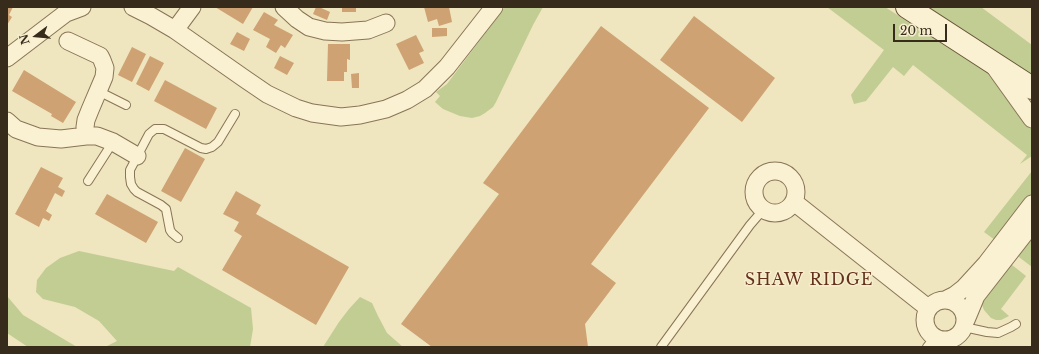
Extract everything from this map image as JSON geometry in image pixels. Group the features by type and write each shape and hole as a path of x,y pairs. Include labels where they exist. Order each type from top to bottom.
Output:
{"main road":[{"path":"906,7 1032,88"}],"street":[{"path":"7,58 66,13 82,7"},
{"path":"133,7 175,30 267,94 296,108 312,113 347,117 396,106 425,89 447,67 494,7"},
{"path":"175,30 192,7"},
{"path":"284,7 297,19 309,26 325,31 342,32 368,30 386,23"},
{"path":"68,41 100,56 105,68 105,74 86,120 86,136"},
{"path":"990,61 1032,119"},
{"path":"7,121 16,129 38,137 62,139 97,136 113,142 138,156"},
{"path":"770,172 780,172 786,174 791,179 796,190 794,202 788,209 780,213 771,213 763,210 759,206 754,196 755,186 760,177 770,172"},
{"path":"794,202 928,308"},
{"path":"945,300 964,288 986,264 1032,204"},
{"path":"965,324 965,314 962,308 951,300 938,301 928,308 925,324 931,342 952,340 962,333 976,296 1032,224"}],"lane":[{"path":"98,91 126,105"},
{"path":"178,238 170,230 166,210 161,205 138,192 131,184 130,170 149,134 155,128 164,129 201,148 206,149 212,147 218,142 235,114"},
{"path":"88,181 113,142"},
{"path":"661,347 750,225 763,210"},
{"path":"965,324 987,332 998,333 1016,324"}],"green space":[{"path":"505,7 543,7 493,107 480,116 472,118 460,116 443,109 435,102 440,96 436,92 447,84"},
{"path":"827,7 885,7 986,72 1032,129 1032,156 1020,164 1027,155 913,65 904,76 893,67 866,101 854,104 851,95 884,50"},
{"path":"925,7 981,7 1032,45 1032,76"},
{"path":"1032,171 1032,193 995,240 984,232"},
{"path":"1032,232 1032,267 1015,254"},
{"path":"79,251 174,271 178,267 251,308 253,329 250,347 105,347 117,341 99,321 75,307 43,299 36,292 37,280 46,268 60,258"},
{"path":"1007,261 1026,276 1001,309 1009,316 1001,320 996,320 991,318 984,310 981,299"},
{"path":"7,296 23,315 77,347 28,347 7,333"},
{"path":"360,297 372,303 387,333 403,347 323,347 339,322"}],"building":[{"path":"7,7 13,7 9,15 12,17 7,25"},
{"path":"215,7 253,7 243,24"},
{"path":"316,7 330,12 327,20 313,14"},
{"path":"342,7 356,7 356,12 342,12"},
{"path":"424,7 449,7 452,22 439,26 437,19 428,22"},
{"path":"264,12 278,20 274,25 293,35 285,48 281,45 276,53 266,47 270,39 253,30"},
{"path":"694,16 775,78 742,122 660,60"},
{"path":"601,26 709,108 591,264 616,283 585,324 588,347 432,347 401,324 499,194 483,183"},
{"path":"432,28 447,28 447,36 432,37"},
{"path":"237,32 250,39 244,51 230,44"},
{"path":"416,35 424,51 419,53 424,63 409,70 396,44"},
{"path":"328,44 350,44 350,60 347,59 347,72 344,72 344,81 327,81"},
{"path":"132,47 146,54 132,82 118,75"},
{"path":"150,56 164,63 149,91 136,84"},
{"path":"280,56 294,63 287,75 274,68"},
{"path":"24,70 76,102 63,123 51,116 52,114 12,91"},
{"path":"359,73 359,88 352,88 351,74"},
{"path":"165,80 217,108 206,129 154,101"},
{"path":"185,148 205,159 181,202 161,191"},
{"path":"41,167 63,178 58,187 65,191 62,197 55,193 46,211 52,215 49,221 43,218 39,227 15,214"},
{"path":"236,191 261,205 256,214 349,267 316,325 222,270 242,236 234,231 239,222 223,214"},
{"path":"107,194 158,222 146,243 95,214"}],"district":[{"name":"SHAW RIDGE","path":"809,280"}]}
